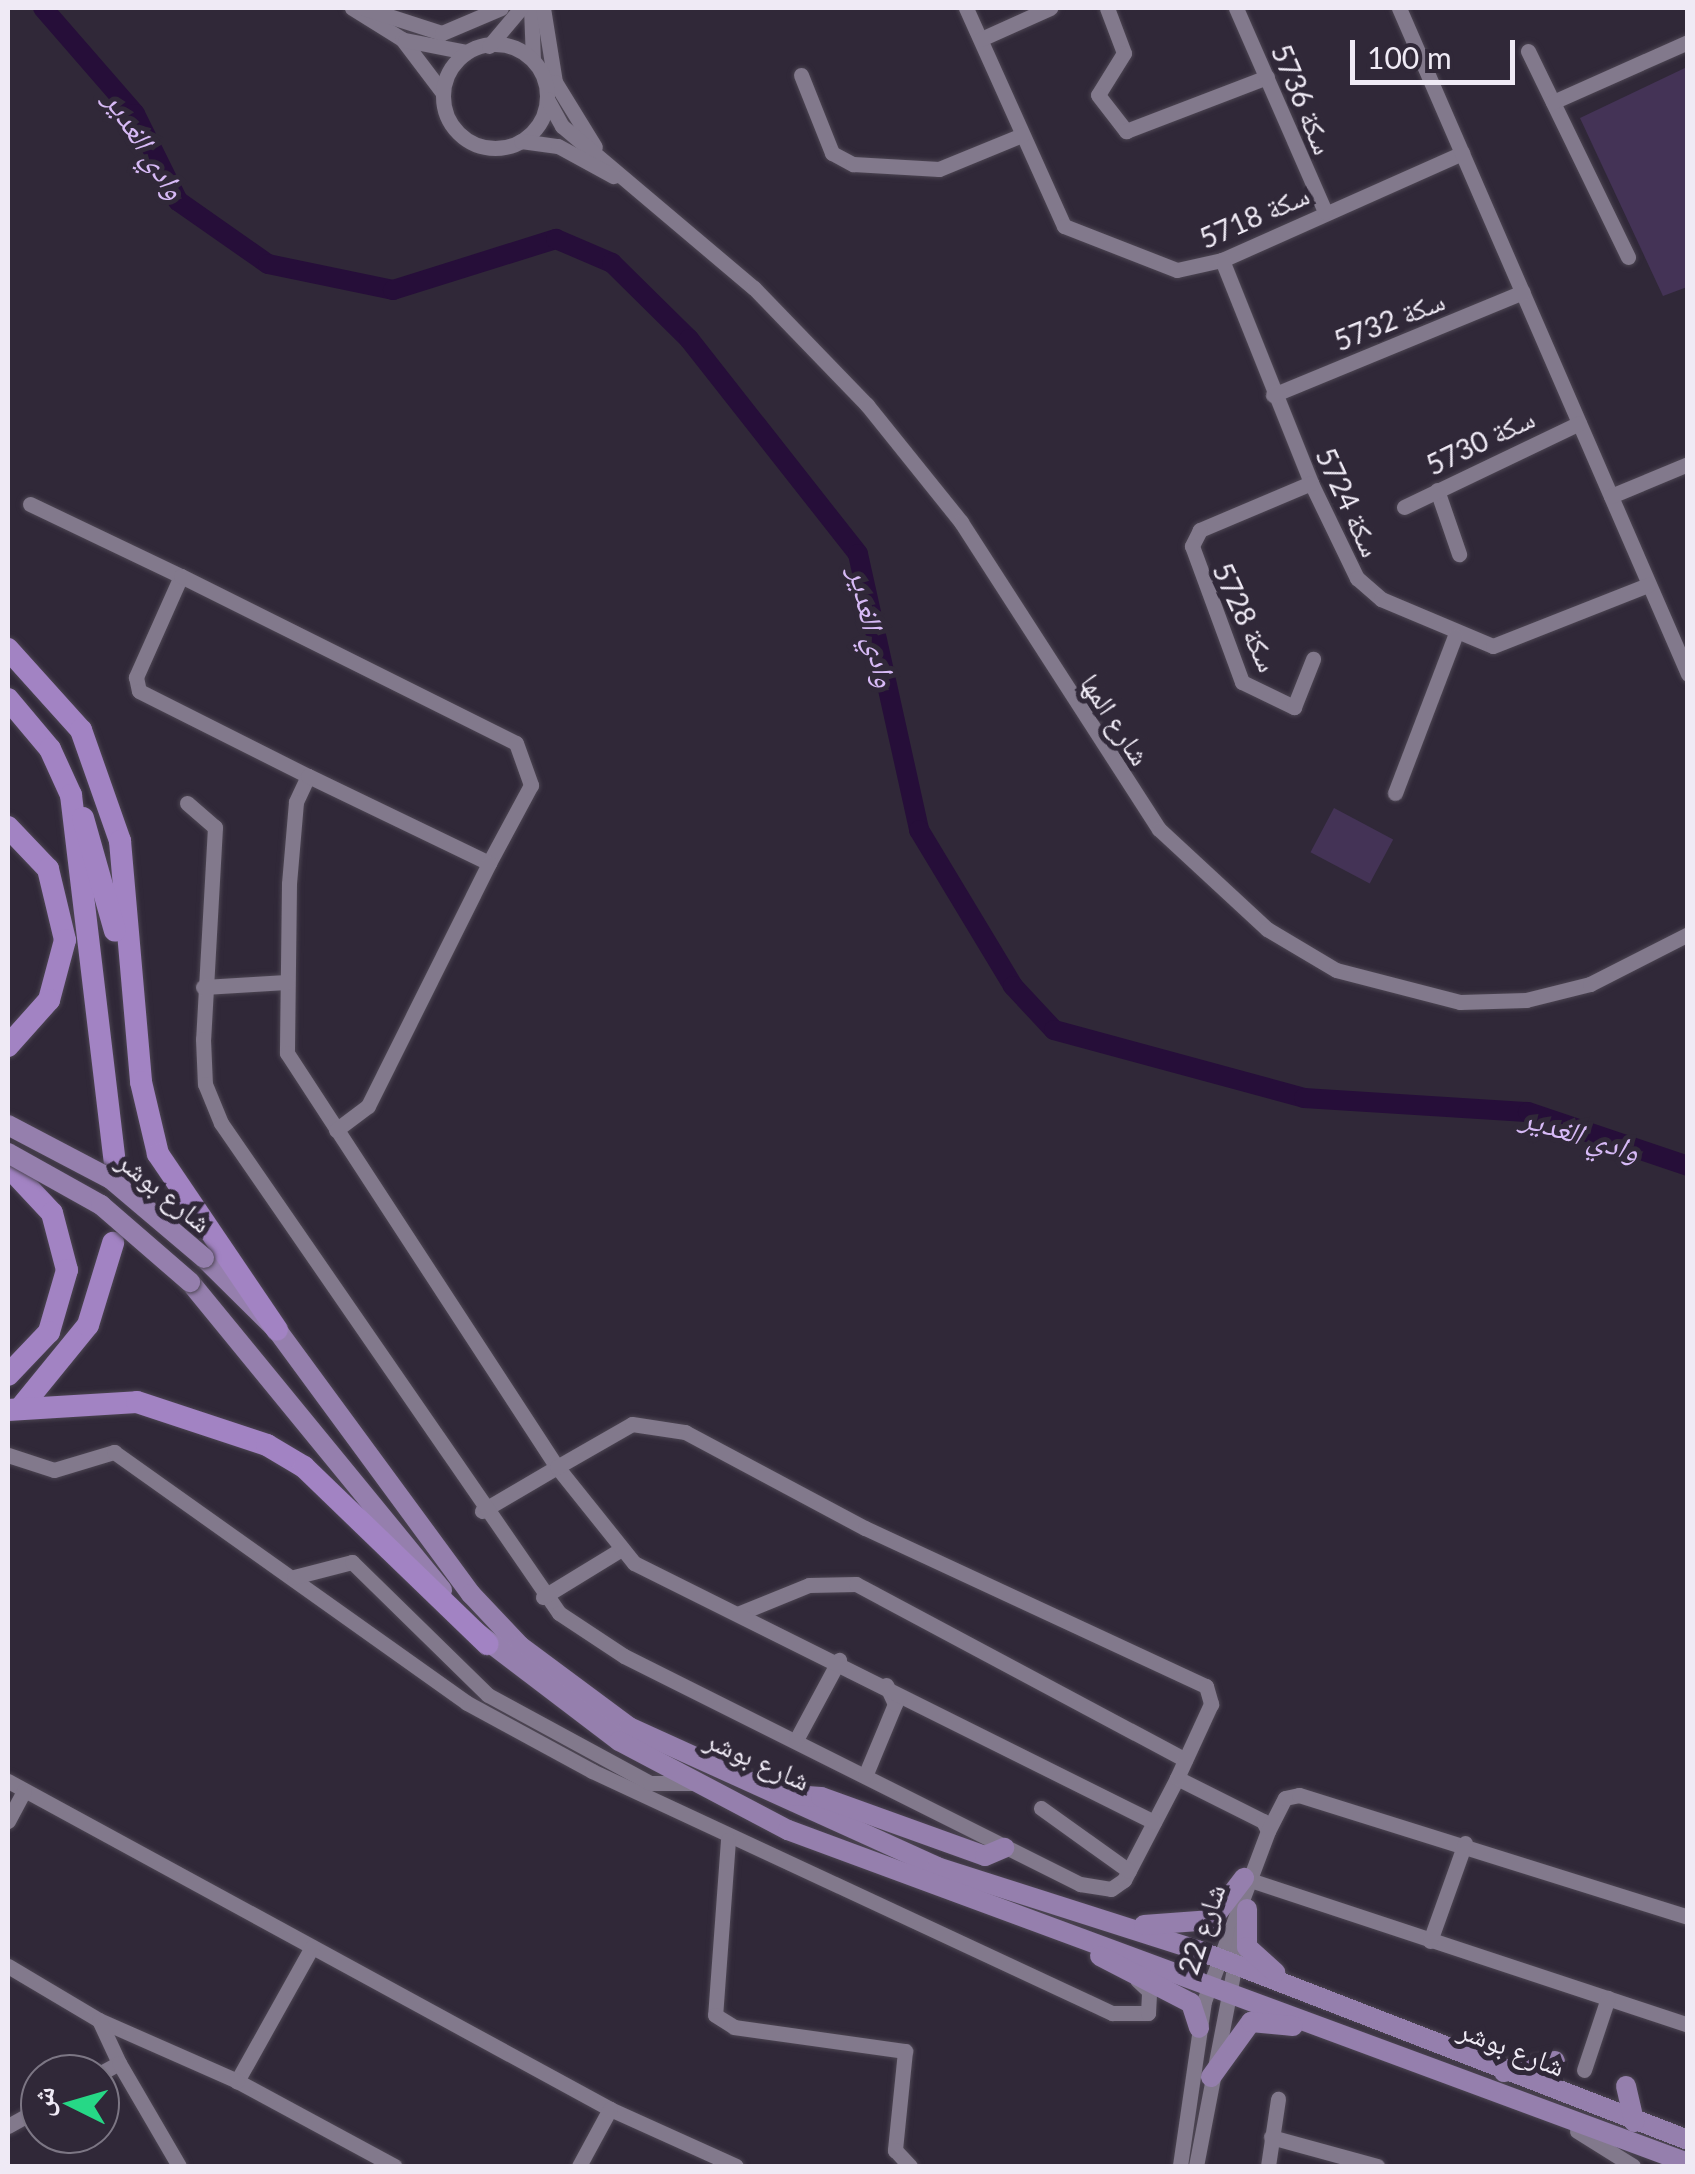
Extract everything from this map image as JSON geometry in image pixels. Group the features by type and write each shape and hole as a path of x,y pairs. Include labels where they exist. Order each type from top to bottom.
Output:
{"highway":[{"path":"8,650 81,730 111,813 146,1113 178,1192"},
{"path":"8,699 50,749 109,891 142,1126 178,1192 277,1330"},
{"path":"71,796 116,1170"},
{"path":"8,827 48,869 66,940 49,1000 8,1046"},
{"path":"8,1166 52,1213 67,1270 50,1332 8,1375"},
{"path":"15,1408 88,1324 113,1243"},
{"path":"15,1408 137,1402 266,1446 304,1468 486,1644"}],"main road":[{"name":"شارع بوشر","path":"8,1124 110,1179 204,1258 277,1330 520,1646 629,1727 768,1794 937,1867 1122,1924 1501,2072 1688,2140"},
{"name":"شارع بوشر","path":"8,1154 101,1205 190,1282 486,1644 552,1698 694,1783 928,1888 1217,1985 1520,2104 1688,2162"},
{"path":"768,1794 820,1797 984,1856 1004,1848"},
{"path":"1122,1924 1201,1925 1244,1878"},
{"path":"1247,1909 1253,1957 1313,1998"},
{"path":"1032,1922 1192,2003 1199,2028"},
{"path":"1211,2077 1234,2035 1268,2019 1392,2055"},
{"path":"1501,2072 1555,2061"},
{"path":"1626,2086 1634,2122"}],"street":[{"path":"352,8 402,39 466,52 488,46 533,59"},
{"path":"364,8 442,32 501,8"},
{"path":"488,46 520,8"},
{"path":"402,39 443,93 452,124 474,144 521,141 547,99 533,59 531,8"},
{"path":"542,8 554,82 602,158"},
{"name":"سكة 5718","path":"966,8 1022,135 1072,232 1177,270 1222,260 1462,152"},
{"path":"980,39 1050,8"},
{"path":"1107,8 1124,53 1098,95 1126,131 1268,77"},
{"name":"سكة 5736","path":"1236,8 1324,212"},
{"path":"1401,8 1688,674"},
{"path":"1553,102 1688,42"},
{"path":"1528,51 1628,257"},
{"path":"443,93 466,52"},
{"path":"800,75 832,153 853,164 939,168 1022,135"},
{"name":"شارع المها","path":"547,99 562,126 754,288 868,405 961,522 1160,829 1267,929 1366,981 1477,1002 1590,984 1688,934"},
{"name":"شارع المها","path":"521,141 558,146 638,190"},
{"name":"سكة 5724","path":"1222,260 1310,483 1357,578 1455,636 1514,644 1648,584"},
{"name":"سكة 5732","path":"1274,395 1523,292"},
{"name":"سكة 5730","path":"1404,506 1579,423"},
{"path":"1611,496 1688,464"},
{"name":"سكة 5728","path":"1310,483 1200,530 1192,546 1242,682 1294,707 1312,659"},
{"path":"1437,490 1460,554"},
{"path":"30,504 516,743 531,784 368,1106 336,1130"},
{"path":"181,576 136,677 139,691 489,863"},
{"path":"1396,792 1455,636"},
{"path":"308,776 296,802 287,1053 556,1466 618,1551 1154,1822"},
{"path":"186,803 215,827 203,987 205,1084 222,1123 482,1511 543,1597 601,1642 1004,1848 1090,1886 1112,1889 1129,1871 1211,1704 1206,1686 865,1528 684,1432 632,1424 482,1511"},
{"path":"203,987 287,982"},
{"path":"8,1455 54,1470 114,1452 327,1598 467,1702 728,1840 1112,2014 1140,2018 1150,1991 1118,1965"},
{"path":"543,1597 618,1551"},
{"path":"294,1577 352,1562 474,1685 551,1735 650,1783 694,1783"},
{"path":"327,1598 328,1566"},
{"path":"740,1613 808,1585 856,1584 1184,1760"},
{"path":"796,1740 839,1660"},
{"path":"865,1776 894,1704 883,1682"},
{"path":"1177,1778 1268,1831"},
{"path":"8,1781 610,2109 736,2166"},
{"path":"8,1821 24,1791"},
{"path":"1688,1917 1465,1843 1299,1794 1285,1798 1244,1878 1688,2026"},
{"path":"1040,1808 1129,1871"},
{"path":"728,1840 715,2015 734,2028 905,2051 895,2150 910,2166"},
{"path":"1430,1940 1465,1843"},
{"name":"شارع 22","path":"1180,2166 1199,2028 1247,1909 1244,1878"},
{"name":"شارع 22","path":"1225,1962 1244,1878"},
{"path":"238,2081 312,1947"},
{"path":"8,1966 99,2020 238,2081 394,2166"},
{"name":"شارع 22","path":"1196,2166 1211,2077 1217,1985"},
{"path":"1584,2070 1608,1998"},
{"path":"99,2020 115,2054"},
{"path":"120,2065 178,2166"},
{"path":"1268,2166 1278,2099"},
{"path":"1520,2104 1633,2166"},
{"path":"579,2166 610,2109"},
{"path":"1272,2136 1377,2166"}],"shaded area":[{"path":"1687,67 1687,287 1663,296 1580,118"},
{"path":"1334,808 1393,839 1370,884 1311,852"}],"waterway":[{"name":"وادي الغدير","path":"43,8 135,114 178,201 268,264 393,290 556,239 612,263 689,339 858,554 919,830 1013,986 1054,1030 1304,1098 1528,1112 1688,1166"}]}
